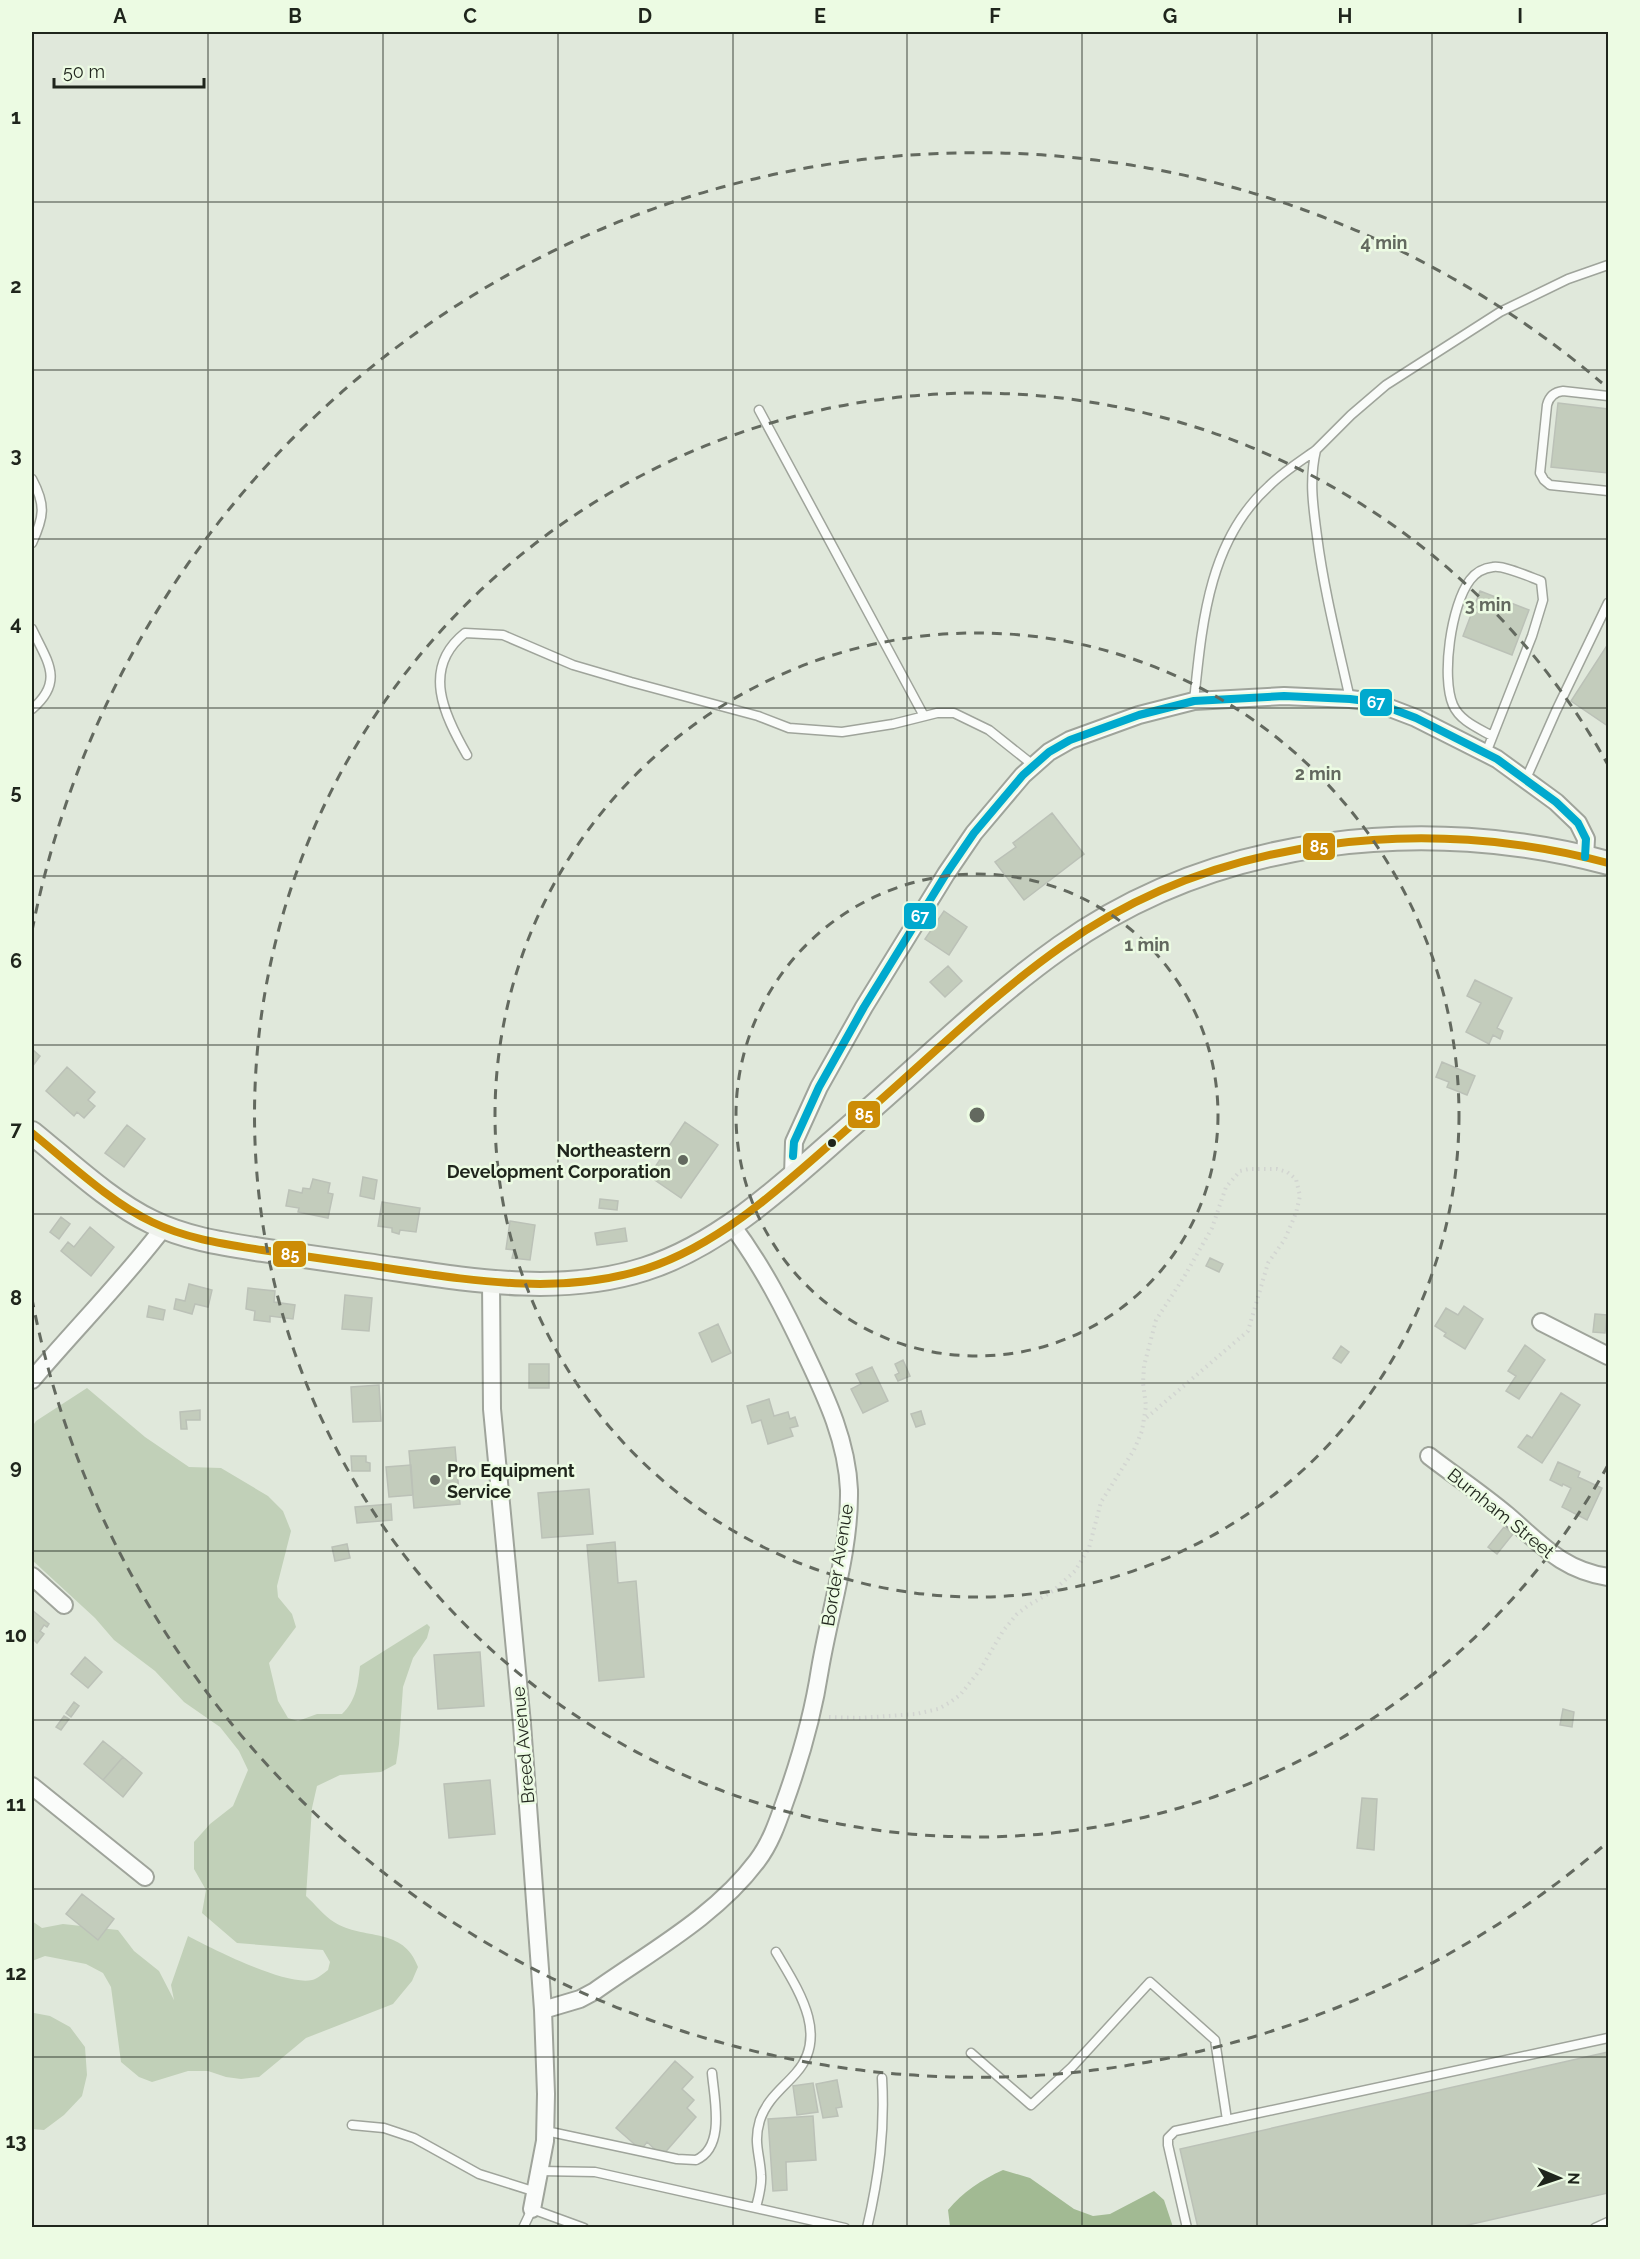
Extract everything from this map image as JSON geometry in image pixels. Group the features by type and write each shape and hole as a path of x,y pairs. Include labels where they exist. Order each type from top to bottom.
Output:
{"main road":[{"path":"32,1133 118,1201 142,1217 197,1238 225,1244 491,1281 555,1284 619,1276 682,1255 713,1238 793,1176 1000,996 1060,948 1123,910 1179,884 1265,856 1363,840 1455,839 1549,849 1608,863"}],"street":[{"path":"793,1176 794,1142 819,1088 864,1007 946,874 1002,797 1049,752 1070,740 1139,716 1194,701 1284,696 1374,702 1395,709 1485,753 1556,802 1578,823 1586,838 1585,856"},
{"name":"Border Avenue","path":"543,2010 585,1997 706,1912 740,1881 757,1861 778,1819 799,1762 812,1716 847,1527 849,1490 846,1464 831,1410 790,1320 753,1254 731,1224"},
{"path":"32,1380 73,1332 128,1275 164,1227"},
{"name":"Breed Avenue","path":"491,1281 492,1409 523,1734 543,2010 546,2131 541,2171 532,2209"},
{"path":"1541,1322 1608,1356"},
{"name":"Burnham Street","path":"1429,1456 1506,1515 1551,1554 1587,1573 1608,1577"},
{"path":"32,1575 64,1605"},
{"path":"32,1786 145,1877"}],"lane":[{"path":"1194,701 1203,616 1209,590 1233,532 1250,506 1268,486 1316,450 1351,415 1386,385 1500,312 1568,279 1608,265"},
{"path":"1608,396 1563,392 1556,393 1550,398 1547,405 1540,473 1550,485 1608,491"},
{"path":"759,410 924,716"},
{"path":"1316,450 1312,467 1312,506 1321,569 1350,699"},
{"path":"32,479 39,492 43,509 40,526 32,543"},
{"path":"1485,753 1492,736 1532,636 1544,591 1541,581 1496,566 1481,570 1470,580 1463,593 1452,627 1448,686 1453,705 1461,718 1492,736"},
{"path":"1525,781 1608,603"},
{"path":"32,629 51,668 50,684 45,698 32,709"},
{"path":"467,755 450,726 442,702 441,674 443,657 452,643 465,633 503,635 573,664 758,716 789,728 842,732 893,724 937,713 954,713 989,730 1034,765"},
{"path":"756,2207 761,2178 757,2146 760,2121 774,2095 802,2066 810,2049 812,2038 809,2018 776,1952"},
{"path":"971,2053 1031,2105 1072,2067 1150,1982 1215,2040 1227,2120"},
{"path":"1187,2228 1168,2145 1168,2138 1175,2131 1608,2038"},
{"path":"546,2131 677,2159 696,2160 708,2150 715,2134 712,2073"},
{"path":"867,2228 882,2150 884,2109 882,2078"},
{"path":"352,2125 384,2128 414,2138 479,2174 536,2192"},
{"path":"541,2171 595,2172 845,2228"},
{"path":"523,2228 532,2209 584,2228"},
{"path":"1595,2228 1608,2222"}],"path":[{"path":"812,1716 859,1718 916,1714 938,1709 960,1695 980,1670 1012,1619 1029,1605 1061,1585 1083,1560 1089,1548 1101,1502 1134,1450 1145,1419 1144,1366 1156,1320 1212,1228 1226,1186 1240,1171 1277,1169 1287,1172 1296,1179 1300,1196 1296,1213 1284,1239 1268,1263 1248,1331 1145,1419"}],"shaded area":[{"path":"87,1388 145,1437 189,1467 221,1468 268,1496 283,1511 291,1531 277,1586 278,1597 292,1614 296,1627 269,1663 278,1701 288,1718 298,1721 317,1714 342,1714 353,1698 360,1666 427,1624 430,1627 427,1638 413,1658 403,1687 396,1764 381,1772 340,1775 317,1786 312,1808 306,1896 334,1922 346,1928 382,1936 403,1945 418,1967 412,1981 393,2004 306,2038 259,2077 241,2079 208,2071 188,2071 152,2082 139,2077 121,2062 111,1987 103,1973 86,1964 45,1956 32,1961 32,1921 42,1928 63,1924 118,1930 134,1951 159,1971 174,2000 171,1985 188,1936 249,1965 300,1980 312,1980 318,1977 328,1970 330,1962 323,1950 237,1943 202,1913 206,1890 194,1869 194,1842 210,1824 233,1806 248,1770 239,1751 220,1727 184,1702 155,1671 114,1640 95,1618 32,1560 32,1427 36,1421"},
{"path":"32,2009 34,2013 50,2016 70,2027 85,2047 87,2075 82,2096 64,2115 44,2130 32,2129"},
{"path":"1003,2170 1030,2178 1074,2209 1093,2216 1110,2214 1154,2191 1164,2200 1173,2227 953,2228 950,2226 948,2210 973,2187"}],"building":[{"path":"1558,403 1608,409 1608,473 1551,467"},
{"path":"1480,591 1529,610 1512,655 1463,636"},
{"path":"1608,644 1608,726 1571,701"},
{"path":"1052,813 1084,854 1024,900 995,862 1016,847 1013,843"},
{"path":"944,911 967,927 949,955 925,939"},
{"path":"948,966 962,981 945,997 930,982"},
{"path":"1475,980 1512,998 1497,1028 1503,1031 1500,1039 1493,1035 1489,1044 1466,1032 1481,1003 1467,996"},
{"path":"32,1049 40,1056 32,1067"},
{"path":"1442,1062 1475,1076 1467,1095 1447,1087 1449,1082 1436,1077"},
{"path":"67,1067 95,1092 88,1100 95,1106 84,1118 77,1112 74,1116 46,1091"},
{"name":"Northeastern Development Corporation","path":"685,1122 718,1145 681,1198 649,1176"},
{"path":"127,1125 145,1139 124,1167 105,1153"},
{"path":"363,1177 377,1180 374,1199 360,1196"},
{"path":"313,1179 330,1183 328,1193 333,1194 328,1218 298,1212 299,1208 286,1206 289,1190 302,1193 303,1188 310,1189"},
{"path":"600,1199 618,1201 617,1210 599,1208"},
{"path":"382,1202 420,1208 416,1232 400,1230 399,1234 392,1232 392,1228 378,1226"},
{"path":"61,1217 70,1224 59,1239 50,1232"},
{"path":"510,1221 535,1225 530,1260 512,1258 514,1250 506,1249"},
{"path":"90,1227 114,1247 91,1276 61,1251 68,1242 74,1247"},
{"path":"625,1228 627,1241 597,1245 595,1233"},
{"path":"1210,1258 1223,1264 1219,1272 1206,1266"},
{"path":"189,1284 212,1290 208,1307 195,1304 192,1314 174,1309 176,1299 185,1301"},
{"path":"248,1288 275,1291 274,1302 295,1305 293,1319 270,1316 270,1322 254,1320 255,1311 246,1309"},
{"path":"345,1295 372,1298 369,1331 342,1329"},
{"path":"149,1306 165,1310 163,1320 147,1317"},
{"path":"1464,1306 1483,1319 1465,1349 1444,1336 1446,1333 1435,1326 1446,1308 1458,1315"},
{"path":"1595,1314 1607,1315 1605,1333 1593,1332"},
{"path":"718,1324 731,1353 712,1362 699,1333"},
{"path":"1525,1345 1545,1360 1519,1399 1506,1391 1516,1376 1508,1371"},
{"path":"1341,1346 1349,1352 1341,1363 1333,1358"},
{"path":"903,1360 910,1376 898,1381 895,1375 899,1373 895,1364"},
{"path":"529,1364 549,1364 549,1388 529,1388"},
{"path":"872,1367 888,1401 863,1413 851,1389 861,1384 856,1374"},
{"path":"379,1385 381,1421 353,1422 351,1387"},
{"path":"1561,1393 1580,1405 1542,1463 1518,1447 1527,1435 1532,1438"},
{"path":"769,1399 774,1416 788,1412 790,1419 795,1417 798,1426 790,1428 793,1436 768,1444 761,1420 752,1423 747,1406"},
{"path":"200,1410 200,1420 186,1420 187,1429 181,1429 180,1412"},
{"path":"921,1411 925,1424 916,1427 911,1414"},
{"name":"Pro Equipment Service","path":"455,1447 460,1504 414,1508 409,1451"},
{"path":"351,1456 366,1456 366,1462 370,1463 370,1471 352,1471"},
{"path":"1558,1462 1580,1472 1578,1477 1602,1488 1587,1520 1562,1507 1571,1488 1550,1480"},
{"path":"411,1465 413,1495 389,1497 386,1467"},
{"path":"589,1489 593,1534 542,1538 538,1493"},
{"path":"391,1504 392,1520 357,1523 355,1507"},
{"path":"1504,1527 1513,1534 1497,1554 1488,1547"},
{"path":"615,1542 618,1583 636,1581 644,1677 599,1681 587,1545"},
{"path":"347,1544 350,1558 335,1561 332,1547"},
{"path":"32,1610 49,1624 47,1627 44,1625 40,1631 44,1634 37,1643 33,1639 32,1641"},
{"path":"480,1652 484,1706 438,1709 434,1655"},
{"path":"85,1657 102,1672 88,1688 71,1674"},
{"path":"74,1702 79,1706 71,1717 66,1713"},
{"path":"1563,1709 1574,1712 1572,1727 1560,1725"},
{"path":"64,1716 69,1719 61,1730 56,1727"},
{"path":"103,1741 123,1757 103,1780 84,1764"},
{"path":"123,1757 142,1773 123,1797 103,1780"},
{"path":"490,1780 495,1834 449,1838 444,1784"},
{"path":"1362,1798 1377,1799 1374,1850 1357,1848"},
{"path":"82,1894 114,1919 98,1940 66,1914"},
{"path":"1608,2052 1608,2193 1455,2228 1198,2228 1180,2149"},
{"path":"675,2061 693,2077 682,2089 694,2100 687,2108 696,2117 662,2156 647,2142 641,2150 616,2128"},
{"path":"837,2080 842,2107 836,2108 838,2116 823,2118 816,2084"},
{"path":"813,2083 818,2112 797,2115 793,2086"},
{"path":"813,2116 816,2160 786,2162 787,2190 773,2191 768,2119"}],"transit line":[{"name":"67","path":"793,1156 794,1142 819,1087 864,1007 946,874 974,833 1023,775 1049,752 1070,740 1139,715 1194,701 1284,696 1374,702 1416,718 1497,759 1556,802 1578,823 1586,839 1585,857"},
{"name":"85","path":"32,1133 90,1181 136,1214 165,1228 192,1237 262,1250 471,1280 541,1284 611,1278 645,1269 675,1257 732,1224 785,1183 983,1008 1034,967 1061,947 1122,910 1186,880 1254,859 1325,845 1396,839 1468,840 1539,848 1608,863"}],"place":[{"name":"Northeastern Development Corporation","path":"683,1160"},
{"name":"Pro Equipment Service","path":"435,1480"}]}
